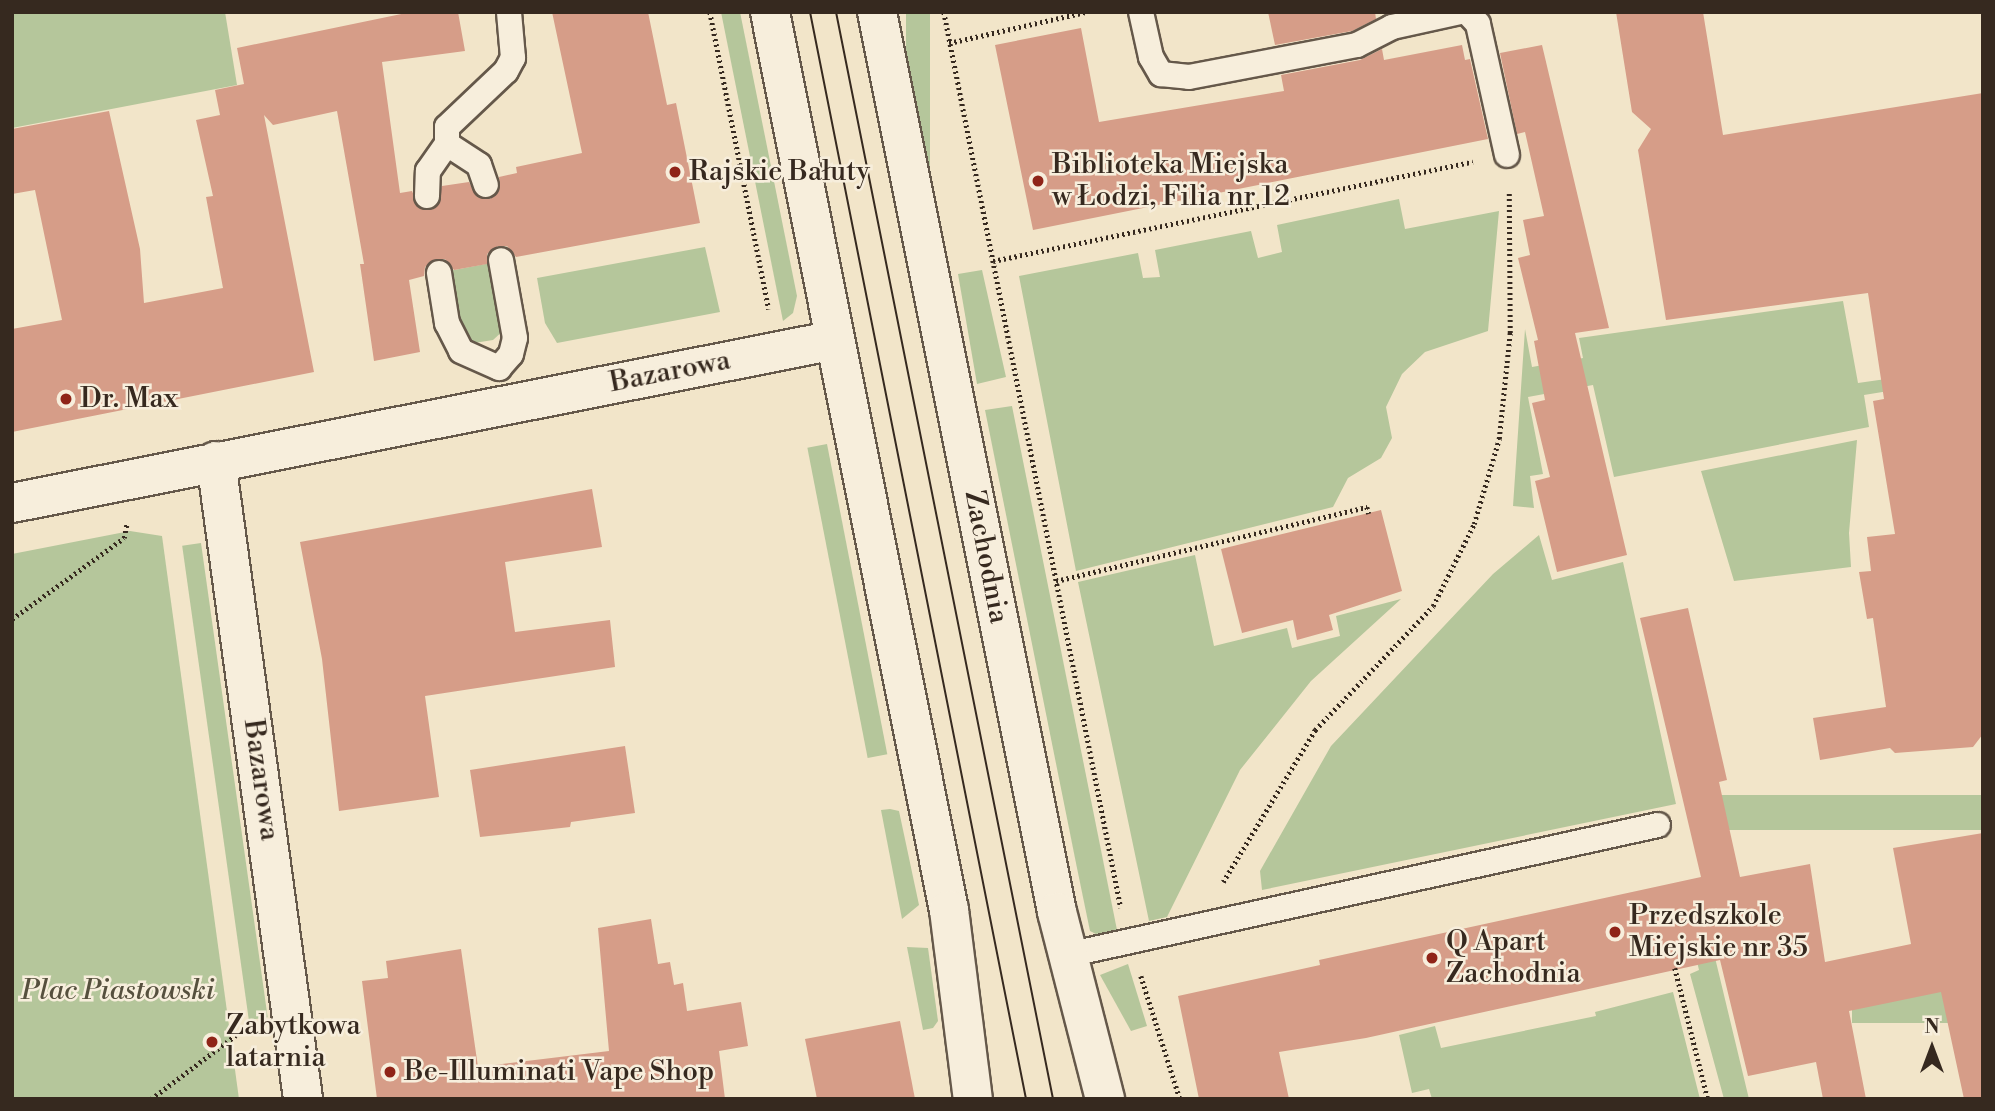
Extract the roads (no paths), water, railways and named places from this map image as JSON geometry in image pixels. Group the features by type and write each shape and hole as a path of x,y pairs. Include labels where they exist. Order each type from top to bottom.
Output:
{"main road":[{"path":"770,12 949,910 973,1099"},
{"name":"Zachodnia","path":"877,12 1068,955 1105,1099"},
{"name":"Bazarowa","path":"12,503 216,461 503,386 778,351 835,340"},
{"name":"Bazarowa","path":"216,461 303,1099"}],"lane":[{"path":"427,196 428,171 447,144 447,127 454,117 506,71 513,58 509,12"},
{"path":"1140,12 1151,57 1161,74 1189,77 1357,45 1392,27 1461,12"},
{"path":"1467,12 1478,24 1507,156"},
{"path":"447,144 479,165 486,185"},
{"path":"439,273 447,323 461,351 503,386 515,338 501,260"},
{"path":"1068,955 1658,825"}],"tram line":[{"path":"810,12 1026,1099"},
{"path":"836,12 1053,1099"}],"place":[{"name":"Rajskie Bałuty","path":"675,172"},
{"name":"Biblioteka Miejska w Łodzi, Filia nr 12","path":"1038,181"},
{"name":"Dr. Max","path":"66,399"},
{"name":"Przedszkole Miejskie nr 35","path":"1615,932"},
{"name":"Q Apart Zachodnia","path":"1432,958"},
{"name":"Zabytkowa latarnia","path":"212,1042"},
{"name":"Be-Illuminati Vape Shop","path":"390,1072"}],"park label":[{"name":"Plac Piastowski","path":"118,991"}]}
